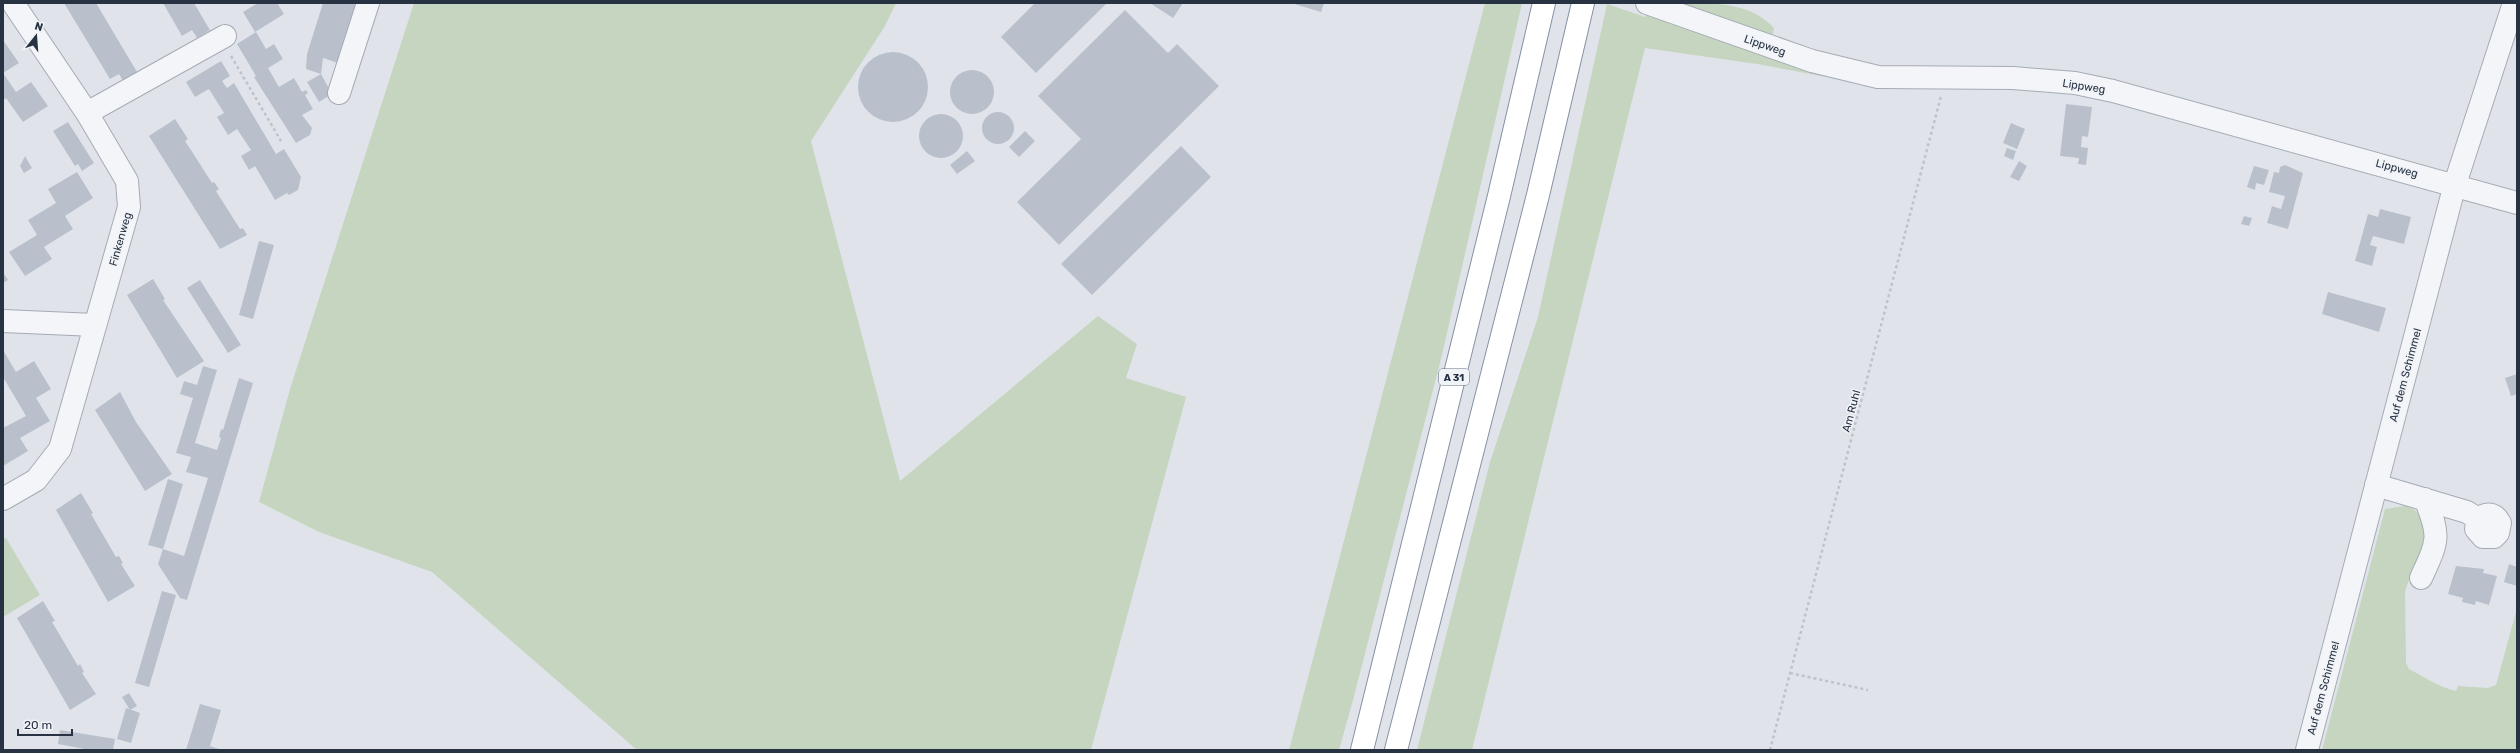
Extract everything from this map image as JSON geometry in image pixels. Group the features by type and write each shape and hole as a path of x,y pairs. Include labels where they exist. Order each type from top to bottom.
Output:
{"highway":[{"name":"A 31","path":"1362,750 1499,196 1544,3"},
{"path":"1396,750 1538,195 1582,3"}],"street":[{"name":"Finkenweg","path":"3,499 36,480 60,449 129,207 127,181 87,113 13,3"},
{"path":"339,93 368,3"},
{"name":"Lippweg","path":"1647,3 1812,61 1878,77 1947,76 2075,83 2113,91 2455,184 2517,204"},
{"name":"Auf dem Schimmel","path":"2307,750 2455,184 2514,3"},
{"path":"87,113 223,37"},
{"path":"3,321 95,325"},
{"path":"2376,485 2467,512 2478,519"},
{"path":"2421,578 2435,548 2436,540 2434,520 2425,499"}],"path":[{"path":"223,37 281,142"},
{"name":"Am Ruhl","path":"1770,750 1947,76"},
{"path":"1790,673 1868,690"}],"green space":[{"path":"414,3 896,3 885,26 811,141 900,481 1098,316 1137,344 1126,378 1186,397 1091,750 637,750 432,572 319,532 259,502 290,389"},
{"path":"1485,3 1522,3 1442,355 1353,700 1339,750 1289,750"},
{"path":"1672,3 1727,5 1740,8 1752,12 1764,19 1774,28 1773,34 1764,39"},
{"path":"1607,4 1645,17 1647,12 1767,56 1838,79 1757,64 1645,48 1472,750 1417,750 1490,462 1538,317"},
{"path":"2404,506 2416,511 2419,515 2425,535 2420,554 2405,593 2406,663 2409,669 2421,676 2438,685 2456,691 2458,686 2488,688 2496,685 2517,608 2517,750 2322,750 2385,509"},
{"path":"6,538 40,595 3,617 3,539"}],"building":[{"path":"64,3 96,3 137,72 123,81 119,74 110,79"},
{"path":"163,3 194,3 210,30 197,38 192,30 182,36"},
{"path":"258,3 277,3 284,14 255,32 243,12"},
{"path":"323,3 358,3 338,63 323,58 321,74 306,69 307,54"},
{"path":"1035,3 1107,3 1036,73 1001,37"},
{"path":"1150,3 1183,3 1173,18"},
{"path":"1291,3 1324,3 1321,12"},
{"path":"1125,10 1168,53 1177,44 1219,86 1059,245 1017,202 1081,139 1038,96"},
{"path":"256,32 266,49 274,44 283,59 268,68 279,87 294,78 302,92 306,90 308,93 305,95 313,109 302,115 312,128 310,135 296,143 254,77 256,76 237,44"},
{"path":"3,40 19,63 3,73"},
{"path":"886,52 900,52 913,58 922,67 926,73 928,87 926,101 918,112 907,120 900,122 886,122 879,120 868,112 860,101 858,94 858,80 860,73 868,62 879,54"},
{"path":"221,61 230,76 222,81 227,88 234,83 276,154 284,149 301,177 298,190 289,195 287,193 275,200 255,166 249,170 241,156 251,150 237,129 228,135 217,117 224,113 209,89 195,97 186,82"},
{"path":"972,70 984,74 990,80 994,92 990,104 984,110 972,114 960,110 954,104 950,92 954,80 960,74"},
{"path":"3,73 16,92 31,82 48,106 23,122 6,98 3,100"},
{"path":"321,74 332,94 319,102 307,82"},
{"path":"2066,104 2092,107 2088,137 2082,136 2081,147 2088,148 2086,165 2078,164 2079,158 2060,156"},
{"path":"995,112 1001,112 1011,119 1014,128 1013,134 1007,141 1001,144 995,144 985,137 982,131 982,125 989,115"},
{"path":"937,114 945,114 957,120 963,132 963,140 957,152 945,158 937,158 925,152 919,140 919,132 925,120"},
{"path":"175,119 188,139 185,141 212,183 214,182 219,189 216,191 240,229 243,228 247,235 220,249 149,136"},
{"path":"68,122 94,163 82,171 78,164 75,166 53,131"},
{"path":"2011,123 2025,129 2017,149 2003,143"},
{"path":"1025,131 1035,141 1019,157 1009,147"},
{"path":"1181,146 1211,177 1092,295 1061,264"},
{"path":"2007,148 2016,151 2013,160 2004,156"},
{"path":"967,151 975,161 957,174 950,165"},
{"path":"25,156 32,168 24,173 20,166"},
{"path":"2019,161 2027,166 2019,181 2010,177"},
{"path":"2285,165 2303,173 2288,229 2267,223 2272,206 2281,209 2285,196 2269,192 2274,172 2279,173 2280,167"},
{"path":"2254,166 2269,170 2264,185 2256,183 2255,190 2247,187"},
{"path":"77,172 93,198 65,216 73,229 44,247 52,259 25,276 9,252 37,235 28,220 56,203 48,189"},
{"path":"2380,209 2411,217 2404,244 2373,236 2370,245 2377,247 2372,266 2355,261 2368,214 2378,217"},
{"path":"2244,216 2252,218 2249,226 2241,224"},
{"path":"259,241 274,245 253,319 239,315"},
{"path":"3,272 8,280 3,283"},
{"path":"153,279 165,299 163,300 204,361 177,378 127,295"},
{"path":"200,280 241,345 228,353 187,288"},
{"path":"2328,292 2386,308 2379,332 2322,314"},
{"path":"3,350 16,372 34,361 51,389 36,398 50,421 20,438 28,451 3,466 3,428 26,416 3,377"},
{"path":"203,366 217,370 195,443 217,450 221,438 219,437 221,429 223,430 239,378 253,383 187,600 180,598 158,564 163,549 184,556 208,478 186,472 191,457 176,453 193,398 180,394 184,381 197,385"},
{"path":"2517,374 2517,394 2511,396 2505,378"},
{"path":"120,392 136,422 172,474 145,491 95,410"},
{"path":"168,479 183,484 163,549 148,545"},
{"path":"81,493 93,513 91,514 116,557 119,556 123,563 121,564 135,586 108,602 56,510"},
{"path":"2509,564 2517,567 2517,586 2504,582"},
{"path":"2456,566 2484,569 2483,573 2497,576 2489,605 2476,601 2475,605 2462,602 2463,598 2448,594"},
{"path":"162,591 176,595 149,687 135,683"},
{"path":"43,601 55,621 52,622 78,666 80,664 84,672 82,673 96,694 70,710 17,618"},
{"path":"129,693 137,706 130,710 122,697"},
{"path":"200,704 221,710 210,746 222,750 186,750"},
{"path":"126,708 140,713 131,743 117,739"},
{"path":"60,730 115,739 113,750 90,750 58,744"}]}
